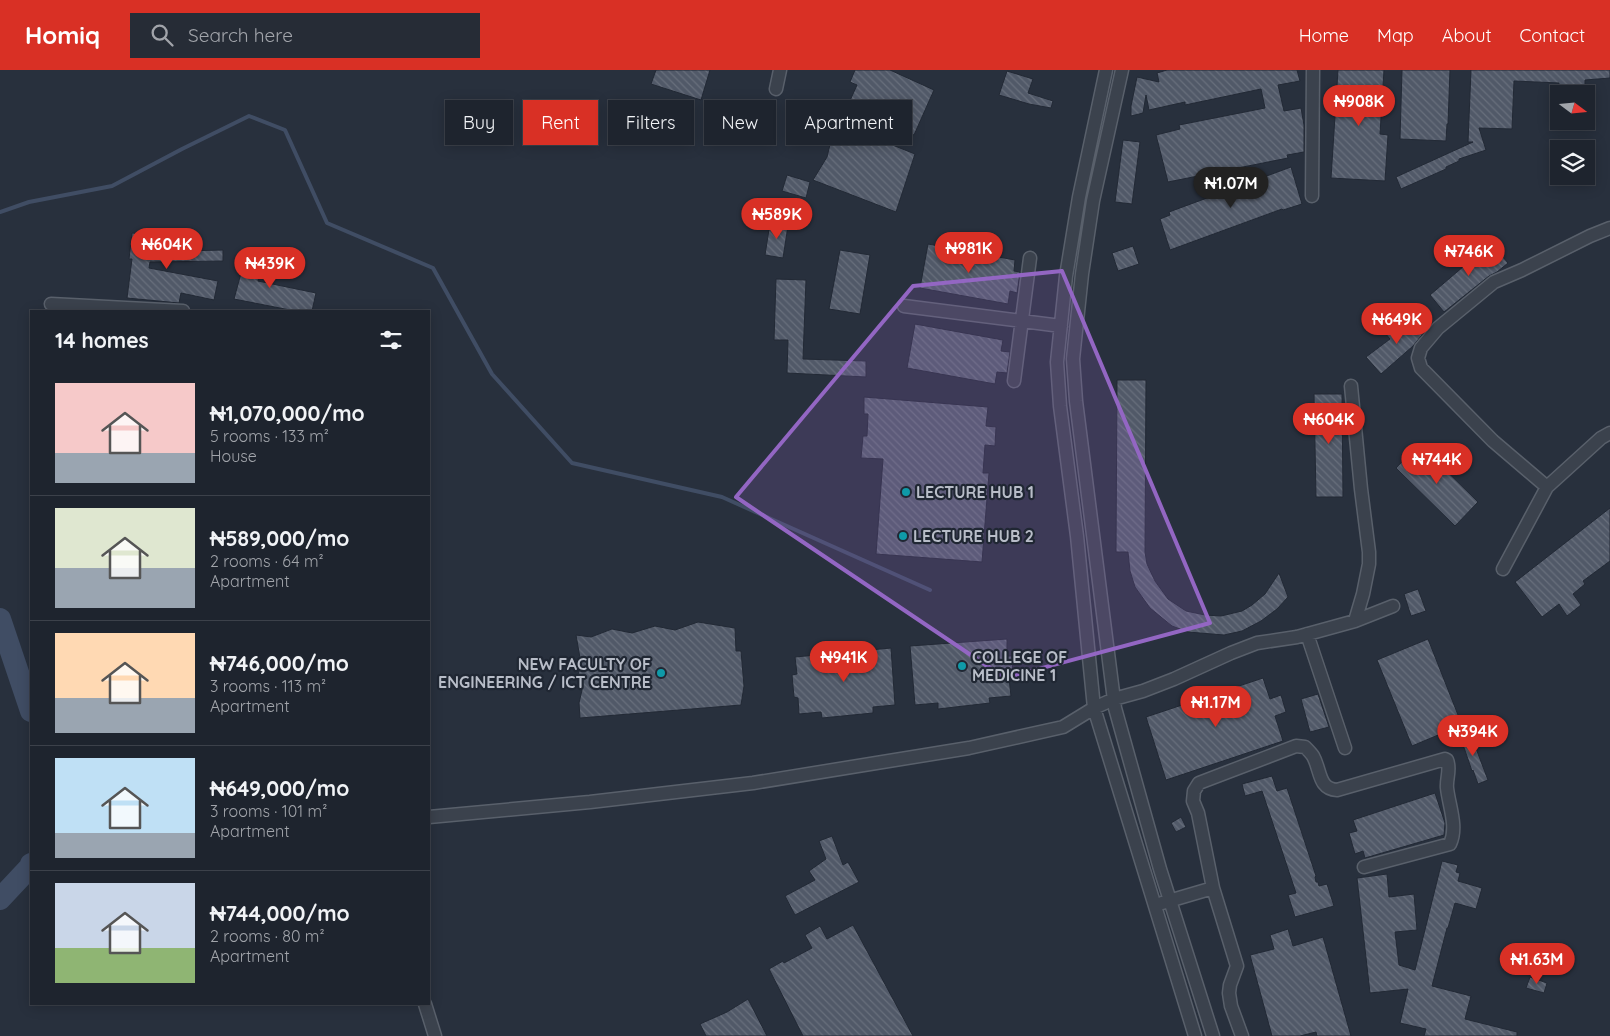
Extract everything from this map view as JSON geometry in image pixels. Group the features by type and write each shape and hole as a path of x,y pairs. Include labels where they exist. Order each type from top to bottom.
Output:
{"street":[{"path":"776,89 780,70"},
{"path":"1106,70 1078,197 1064,296 1057,362 1060,406 1077,536 1094,708 1195,1036"},
{"path":"1122,70 1093,201 1073,359 1076,401 1115,708 1160,869 1213,1036"},
{"path":"1312,196 1313,70"},
{"path":"1547,487 1486,435 1421,368 1418,358 1421,348 1438,328 1494,282 1610,228"},
{"path":"1014,381 1030,258"},
{"path":"1064,296 1080,297"},
{"path":"51,304 164,310"},
{"path":"904,306 1061,326"},
{"path":"1351,386 1369,552 1363,594 1355,621"},
{"path":"1503,569 1547,487 1601,438 1610,433"},
{"path":"430,817 590,802 753,783 969,748 1063,727 1094,708 1114,699 1166,682 1257,643 1307,634 1355,621 1393,606"},
{"path":"1307,634 1345,748"},
{"path":"1242,1036 1231,1006 1229,993 1230,984 1237,966 1212,888 1198,813 1193,801 1194,791 1200,783 1296,746 1305,747 1313,755 1324,784 1330,790 1337,790 1447,760 1449,766 1447,788 1454,833 1450,844 1364,867"},
{"path":"1154,905 1212,888"},
{"path":"425,1005 435,1036"}],"highlighted area":[{"path":"1062,271 1210,623 1005,678 736,497 913,286"}],"building":[{"path":"656,70 710,70 701,100 651,84"},
{"path":"855,70 890,70 934,90 914,135 912,134 912,100 850,100 857,85 850,82"},
{"path":"1167,70 1297,70 1300,81 1278,85 1284,111 1301,108 1304,125 1304,152 1287,155 1288,158 1168,182 1156,135 1180,129 1179,125 1265,108 1261,89 1185,105 1185,102 1149,110 1146,95 1143,113 1131,116 1131,106 1137,77 1159,82 1157,73"},
{"path":"1338,70 1384,70 1380,134 1388,135 1385,181 1331,178"},
{"path":"1402,70 1450,70 1446,141 1400,139"},
{"path":"1471,70 1610,70 1610,78 1585,80 1585,85 1514,81 1512,129 1479,128 1486,150 1459,159 1459,161 1446,167 1446,169 1401,189 1396,177 1473,142 1468,142"},
{"path":"1007,71 1033,79 1028,93 1053,101 1051,108 999,95"},
{"path":"1123,140 1140,142 1132,204 1115,202"},
{"path":"830,145 892,145 915,154 896,212 813,180 827,157"},
{"path":"1291,167 1302,204 1282,209 1170,250 1160,219 1170,215 1169,212"},
{"path":"787,175 810,182 806,198 782,191"},
{"path":"770,223 788,226 783,258 765,255"},
{"path":"132,233 185,239 183,251 223,250 223,261 150,262 149,268 218,281 214,300 181,293 179,303 127,298 132,259 129,259"},
{"path":"1491,243 1508,263 1444,312 1430,295"},
{"path":"928,244 1015,260 1014,271 1020,272 1017,293 1010,291 1008,304 920,288"},
{"path":"1133,246 1139,264 1118,271 1112,253"},
{"path":"840,250 870,255 860,314 829,309"},
{"path":"247,251 263,255 258,281 316,293 312,310 290,310 234,299"},
{"path":"776,279 806,280 803,359 866,361 866,377 787,373 788,340 774,340"},
{"path":"1424,318 1430,325 1413,346 1381,374 1366,357 1390,339 1385,333 1396,323 1405,333"},
{"path":"915,324 1003,340 1001,351 1010,352 1007,373 997,372 995,384 907,368"},
{"path":"1117,380 1146,380 1145,552 1147,564 1155,581 1168,599 1186,611 1221,616 1242,611 1252,605 1265,594 1279,573 1288,597 1277,609 1261,621 1242,631 1224,635 1188,632 1172,626 1150,608 1135,587 1130,571 1128,552 1116,552"},
{"path":"1314,394 1342,394 1343,497 1316,497"},
{"path":"864,397 988,407 986,426 996,427 995,446 985,445 983,473 989,473 982,562 876,554 883,459 861,458 863,436 867,436 868,414 864,414"},
{"path":"1419,444 1478,502 1455,526 1396,468"},
{"path":"1610,508 1610,561 1583,581 1585,584 1573,594 1581,605 1567,616 1559,604 1542,617 1515,582"},
{"path":"1418,589 1426,611 1411,616 1404,594"},
{"name":"NEW FACULTY OF ENGINEERING / ICT CENTRE","path":"698,622 735,628 736,651 741,651 744,686 741,705 580,718 579,703 582,690 577,677 580,669 580,658 576,635 591,637 612,629 632,633 655,626 675,630"},
{"name":"COLLEGE OF MEDICINE 1","path":"1007,639 1007,656 1012,656 1013,677 1009,678 1011,696 989,698 990,703 938,709 938,703 915,705 910,646"},
{"path":"1428,639 1462,725 1412,746 1377,660"},
{"path":"891,648 895,705 873,707 873,713 822,718 821,712 799,714 798,698 794,697 792,675 797,674 795,657"},
{"path":"1263,678 1270,699 1281,695 1286,712 1275,716 1283,741 1166,780 1146,717"},
{"path":"1318,694 1329,727 1310,732 1301,699"},
{"path":"1469,730 1488,780 1478,784 1459,733"},
{"path":"1272,776 1277,791 1287,788 1316,876 1316,882 1318,882 1319,886 1327,884 1334,906 1295,917 1288,895 1296,893 1262,791 1245,796 1242,784"},
{"path":"1435,793 1445,823 1444,835 1365,858 1363,851 1355,854 1349,833 1357,831 1353,820"},
{"path":"1181,817 1186,827 1176,832 1171,823"},
{"path":"832,836 843,865 848,862 859,882 795,915 785,896 815,880 809,871 826,859 819,841"},
{"path":"1442,861 1458,865 1456,872 1460,873 1458,881 1482,888 1476,909 1455,903 1432,986 1471,996 1465,1019 1517,1032 1517,1036 1424,1036 1426,1029 1400,1023 1408,989 1370,993 1357,878 1387,874 1389,897 1414,894 1417,930 1395,932 1399,965 1415,970"},
{"path":"853,925 913,1036 803,1036 769,969 812,948 805,935 820,926 827,939"},
{"path":"1288,929 1293,946 1323,937 1351,1036 1317,1036 1316,1032 1300,1036 1272,1036 1250,955 1274,949 1270,935"},
{"path":"1530,977 1547,983 1544,993 1526,988"},
{"path":"748,999 767,1036 706,1036 700,1024 727,1012"}],"waterway":[{"path":"0,212 29,202 112,186 249,116 285,130 327,223 433,268 492,374 572,463 722,497 930,590"},
{"path":"0,619 30,708"},
{"path":"0,899 30,867"}],"place":[{"name":"LECTURE HUB 1","path":"906,492"},
{"name":"LECTURE HUB 2","path":"903,536"},
{"name":"COLLEGE OF MEDICINE 1","path":"962,666"},
{"name":"NEW FACULTY OF ENGINEERING / ICT CENTRE","path":"661,673"}]}
